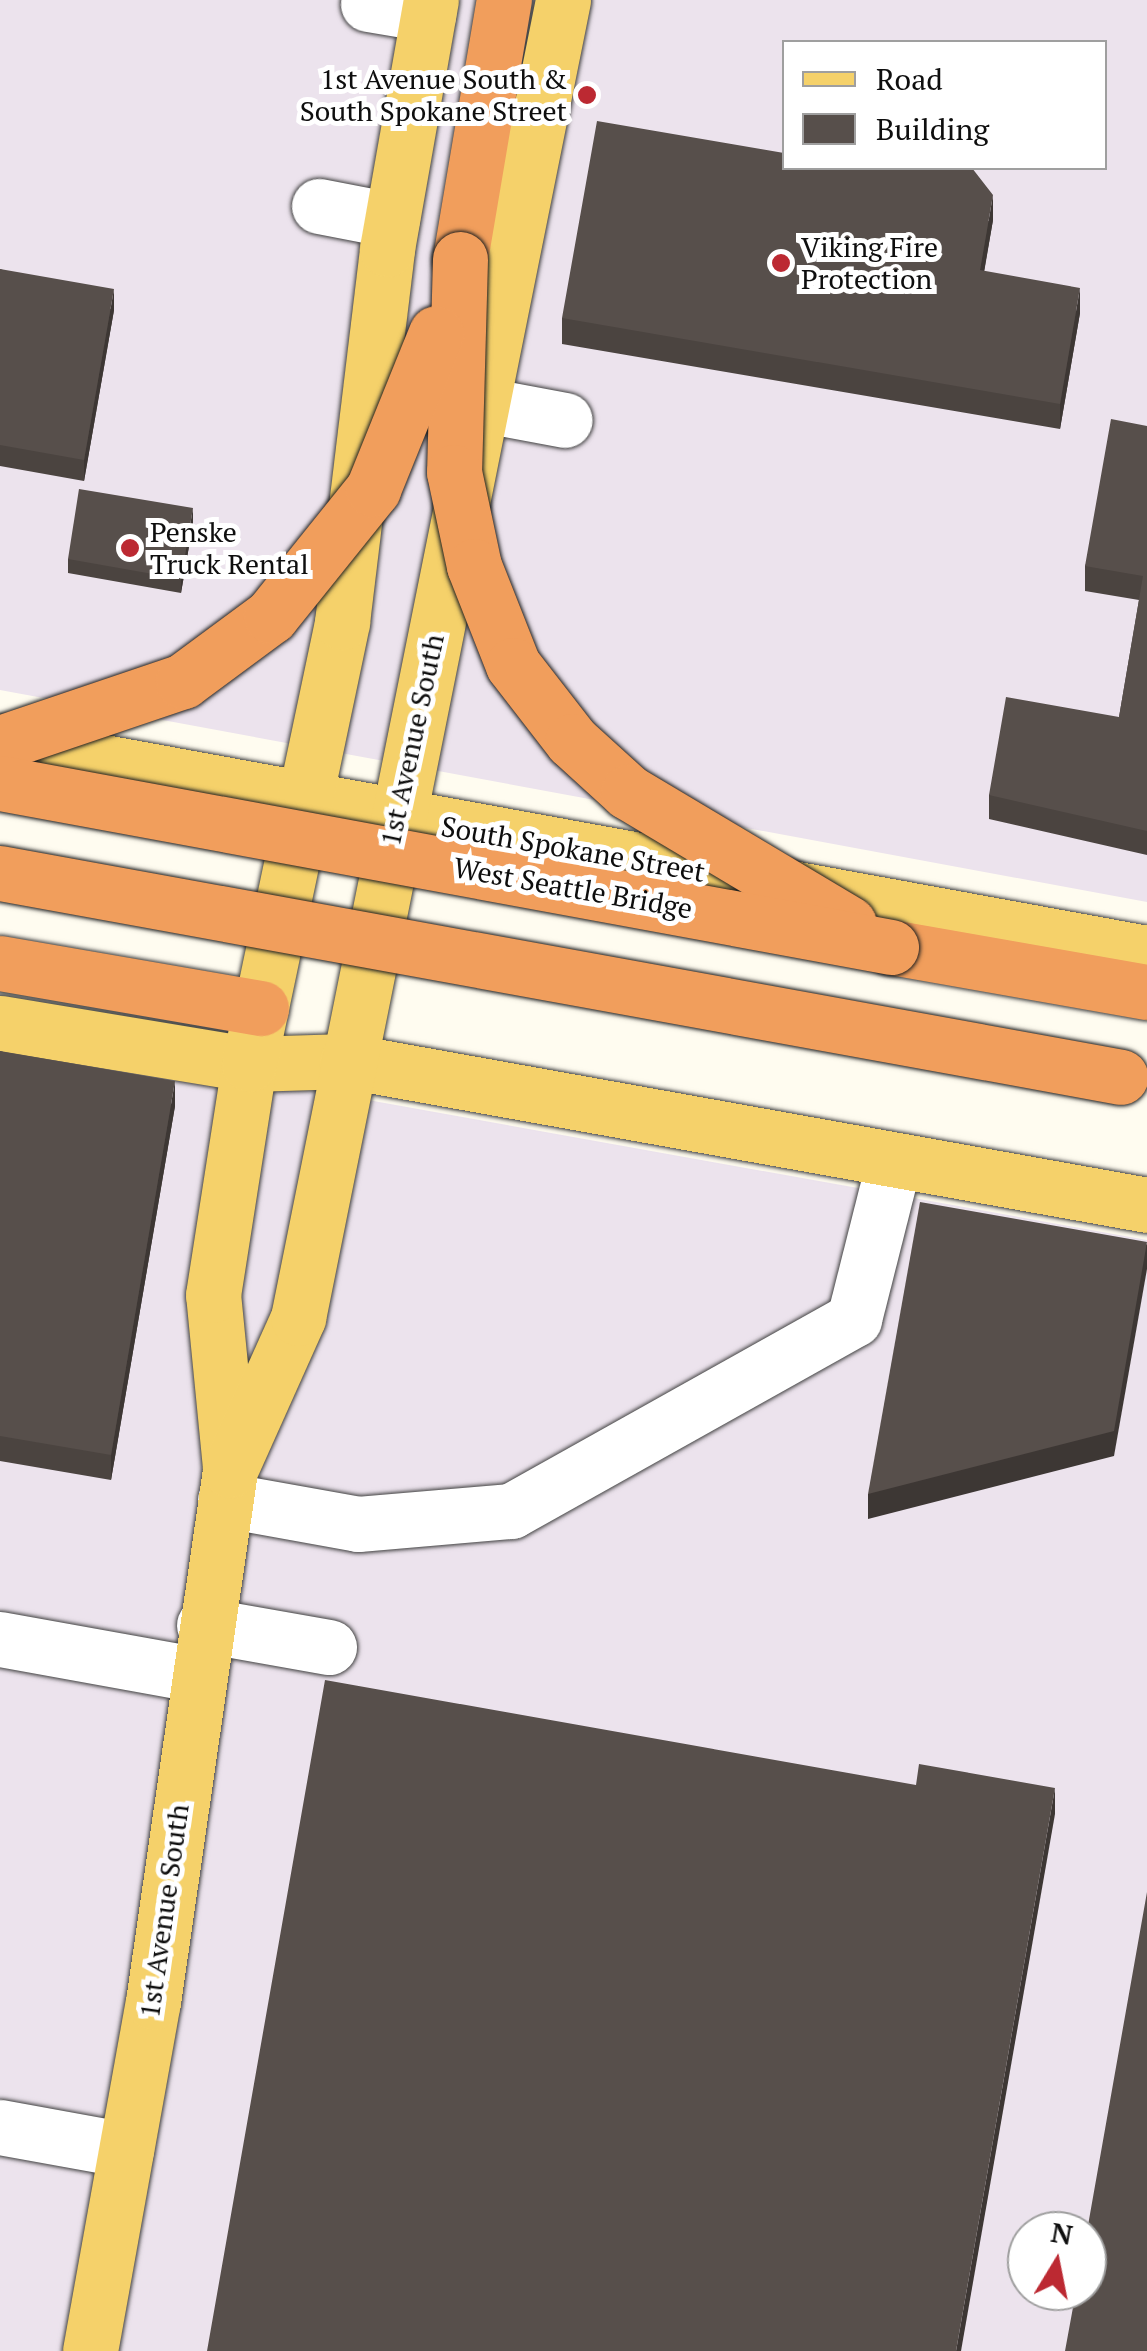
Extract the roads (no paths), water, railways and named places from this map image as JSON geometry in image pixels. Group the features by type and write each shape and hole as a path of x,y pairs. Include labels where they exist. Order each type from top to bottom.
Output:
{"highway":[{"path":"504,0 460,258 454,472 474,566 513,665 572,742 628,792 891,946"},
{"path":"0,743 183,681 271,616 323,560 403,434 460,258"},
{"name":"West Seattle Bridge","path":"0,783 1147,992"},
{"path":"0,873 1138,1080"},
{"path":"0,963 261,1008"}],"main road":[{"name":"1st Avenue South","path":"90,2351 126,2150 228,1485 298,1318 396,816 485,404 563,0"},
{"name":"1st Avenue South","path":"228,1485 213,1296 249,1064 342,622 392,220 429,7"},
{"name":"South Spokane Street","path":"0,743 1147,953"},
{"path":"261,1008 347,1061"},
{"path":"0,1023 249,1064 347,1061 1147,1205"}],"lane":[{"path":"368,4 429,7"},
{"path":"319,206 392,220"},
{"path":"485,404 565,420"},
{"path":"228,1485 358,1524 511,1512 854,1319 894,1162"},
{"path":"0,1639 200,1649 330,1648"},
{"path":"0,2127 126,2150"}],"place":[{"name":"1st Avenue South & South Spokane Street","path":"587,95"},
{"name":"Viking Fire Protection","path":"781,263"},
{"name":"Penske Truck Rental","path":"130,548"}]}
